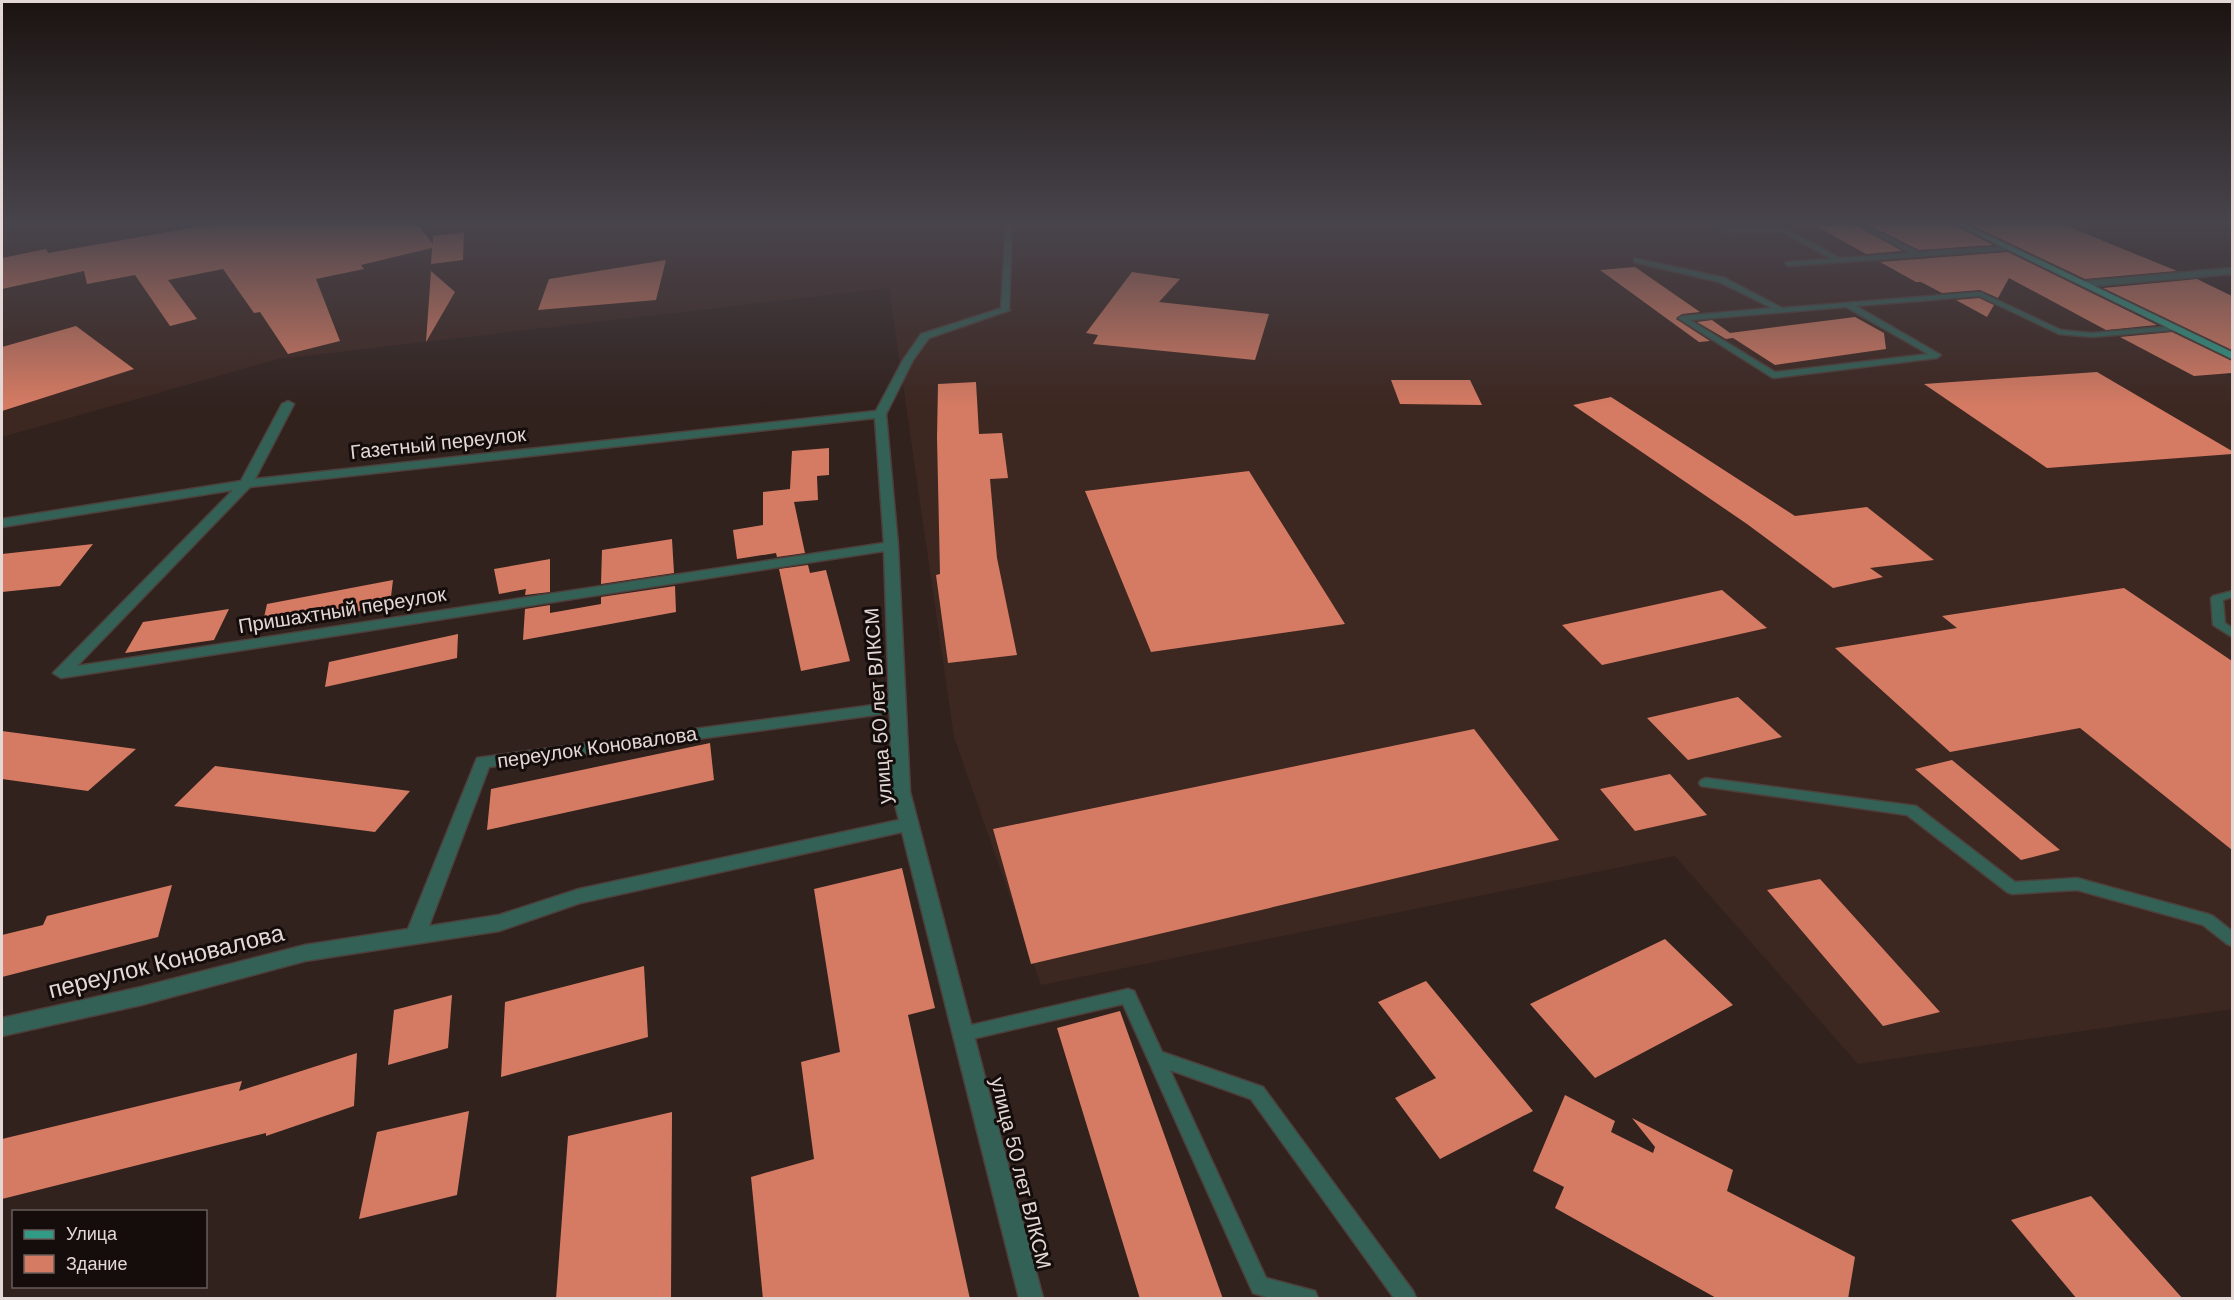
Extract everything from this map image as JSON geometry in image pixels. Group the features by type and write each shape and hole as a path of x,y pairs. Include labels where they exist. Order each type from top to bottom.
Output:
{"main road":[{"path":"2085,285 2232,356"}],"street":[{"path":"880,414 908,360 925,336 1005,310"},
{"path":"246,484 288,404"},
{"name":"Газетный переулок","path":"2,523 246,484 880,414"},
{"name":"улица 50 лет ВЛКСМ","path":"880,414 891,546 901,792 1032,1299"},
{"name":"Пришахтный переулок","path":"246,484 61,673 891,546"},
{"name":"переулок Коновалова","path":"415,936 483,762 896,707"},
{"name":"переулок Коновалова","path":"2,1028 141,996 305,953 500,923 579,896 909,824"}],"lane":[{"path":"1005,310 1006,285"},
{"path":"1731,285 1780,310"},
{"path":"1846,304 1937,355 1773,375 1682,318 1846,304 1980,294 2059,332 2092,335 2174,327"},
{"path":"2232,594 2217,598 2219,625 2232,633"},
{"path":"1706,783 1911,810 2012,888 2077,884 2208,920 2232,940"},
{"path":"963,1034 1128,996 1260,1286 1308,1299"},
{"path":"1155,1057 1257,1093 1406,1299"}],"shaded area":[{"path":"2,285 2053,285 2232,377 2232,1009 1858,1064 1675,856 1041,985 954,737 889,288 278,359 2,437"}],"building":[{"path":"2,285 22,285 2,289"},
{"path":"142,285 171,285 197,319 170,326"},
{"path":"234,285 318,285 340,341 288,354 260,312 254,313"},
{"path":"430,285 447,285 455,292 426,342"},
{"path":"547,285 660,285 656,300 538,310"},
{"path":"1122,285 1175,285 1159,302 1269,314 1255,360 1093,344 1098,335 1086,333"},
{"path":"1620,285 1661,285 1700,312 1682,314 1676,319 1710,341 1699,342"},
{"path":"1926,285 2005,285 1998,298 1980,290 1942,293"},
{"path":"2021,285 2075,285 2157,325 2106,330"},
{"path":"2138,285 2209,285 2232,296 2232,350 2103,288"},
{"path":"1979,298 1994,305 1987,317 1956,300"},
{"path":"1855,317 1884,333 1886,349 1775,365 1733,338 1726,339 1697,322 1712,320 1730,333"},
{"path":"76,326 134,369 2,411 2,347"},
{"path":"2172,332 2232,361 2232,373 2194,376 2120,337"},
{"path":"2097,372 2232,451 2232,454 2047,468 1924,384"},
{"path":"1391,380 1470,380 1482,405 1400,404"},
{"path":"976,382 979,434 1002,433 1008,478 990,479 997,558 1017,655 948,663 936,575 940,574 938,384"},
{"path":"1611,397 1795,516 1867,507 1934,560 1870,568 1883,577 1833,588 1747,524 1573,405"},
{"path":"829,448 829,475 817,476 818,500 794,502 805,553 777,557 776,553 737,559 733,530 763,525 763,492 790,489 792,451"},
{"path":"1249,471 1345,624 1151,652 1085,491"},
{"path":"672,539 674,573 601,584 602,550"},
{"path":"93,544 60,586 2,592 2,554"},
{"path":"550,559 550,592 525,595 526,589 499,594 494,569"},
{"path":"808,565 810,573 826,570 850,661 801,671 779,569"},
{"path":"393,580 390,605 261,631 267,604"},
{"path":"675,586 676,612 523,640 525,609 550,605 550,613 601,604 601,597"},
{"path":"2124,588 2232,661 2232,850 2080,728 1950,752 1835,648 1957,628 1942,616"},
{"path":"1722,590 1767,628 1602,665 1562,625"},
{"path":"229,609 214,640 125,653 143,622"},
{"path":"458,634 457,658 325,687 329,662"},
{"path":"1738,697 1782,737 1688,760 1647,718"},
{"path":"1474,729 1559,840 1031,964 993,829"},
{"path":"2,731 136,749 88,791 2,779"},
{"path":"710,743 714,780 487,830 491,789"},
{"path":"1952,760 2060,850 2021,860 1915,769"},
{"path":"215,766 410,791 375,832 174,806"},
{"path":"1670,774 1707,815 1635,831 1600,789"},
{"path":"902,868 935,1008 908,1015 970,1299 763,1299 751,1177 814,1159 801,1062 840,1052 814,889"},
{"path":"1820,879 1940,1012 1883,1026 1767,890"},
{"path":"172,885 158,937 2,977 2,935 43,925 47,916"},
{"path":"1665,939 1733,1005 1595,1078 1530,1004"},
{"path":"644,966 648,1037 501,1077 505,1002"},
{"path":"1426,981 1533,1111 1440,1159 1395,1098 1436,1078 1378,1002"},
{"path":"452,995 448,1048 388,1065 394,1010"},
{"path":"1120,1011 1223,1299 1140,1299 1057,1028"},
{"path":"357,1053 354,1106 266,1136 266,1133 2,1199 2,1139 242,1081 239,1091"},
{"path":"1565,1095 1615,1121 1611,1132 1653,1153 1655,1147 1632,1118 1733,1170 1727,1191 1855,1257 1848,1299 1718,1299 1555,1208 1564,1187 1533,1171"},
{"path":"469,1111 457,1195 359,1219 377,1132"},
{"path":"672,1112 671,1299 556,1299 568,1136"},
{"path":"2091,1196 2183,1299 2077,1299 2011,1220"}]}
